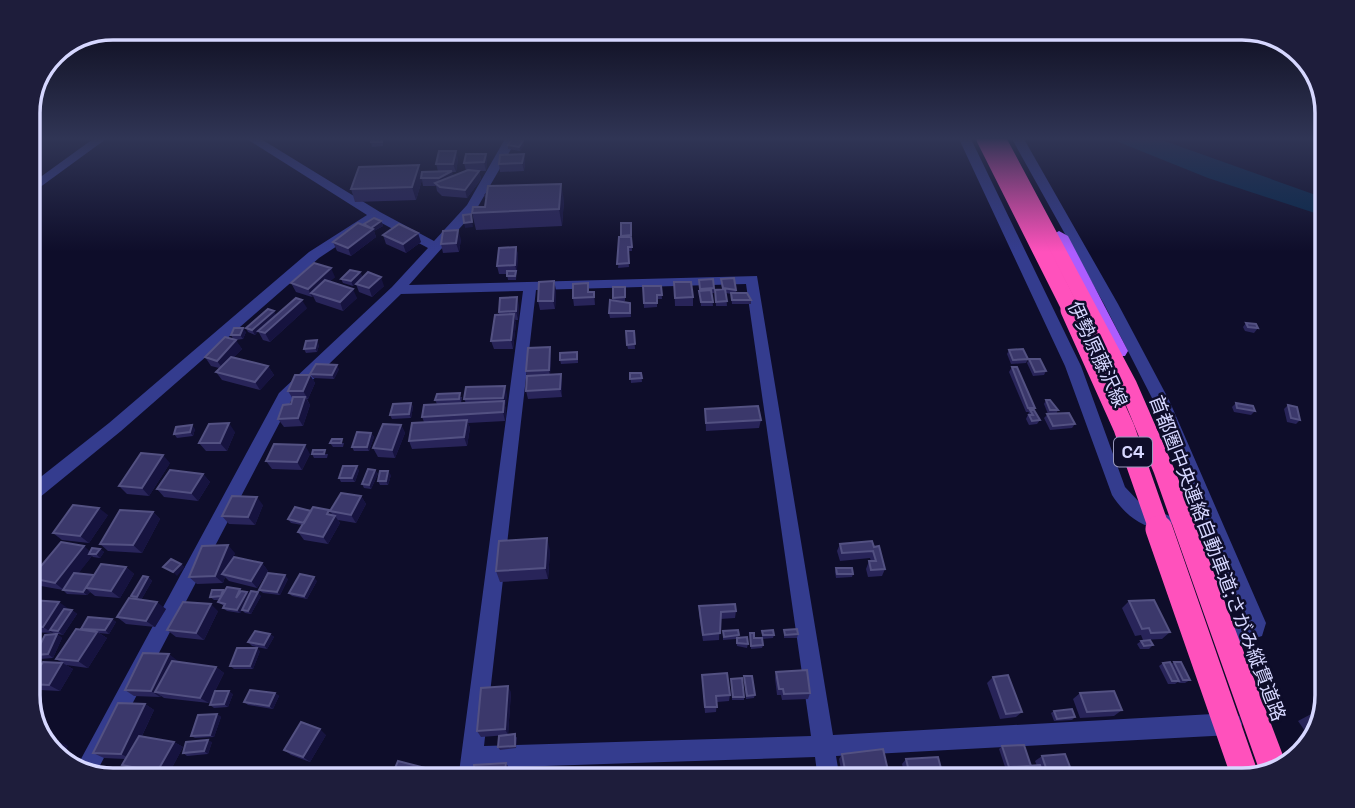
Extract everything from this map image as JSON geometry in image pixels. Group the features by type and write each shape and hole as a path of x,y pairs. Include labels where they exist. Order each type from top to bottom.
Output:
{"highway":[{"name":"C4","path":"1006,177 1091,350 1124,428 1242,768"},
{"name":"首都圏中央連絡自動車道;さがみ縦貫道路","path":"1020,177 1090,308 1136,404 1165,473 1271,762"}],"main road":[{"name":"伊勢原藤沢線","path":"1007,177 1100,355 1137,439 1251,767"},
{"name":"伊勢原藤沢線","path":"1026,177 1104,320 1158,436 1277,758"}],"street":[{"path":"314,177 376,215 436,247"},
{"path":"90,764 285,397 397,290 472,207 489,177"},
{"path":"983,177 1073,366 1118,490 1128,506 1140,515 1167,521"},
{"path":"1039,177 1111,304 1183,447 1256,623 1255,629 1232,635"},
{"path":"40,487 115,427 314,255 376,215"},
{"path":"397,290 752,279 827,768"},
{"path":"471,768 530,286"},
{"path":"472,757 824,746 1235,723"}],"water":[{"path":"1205,177 1265,177 1315,195 1315,213"}],"building":[{"path":"355,177 415,177 412,187 351,189"},
{"path":"451,177 475,177 465,190 440,187 435,183"},
{"path":"561,184 559,209 472,213 473,207 485,207 488,186"},
{"path":"471,214 472,222 464,223 463,215"},
{"path":"374,218 381,221 371,228 364,224"},
{"path":"358,223 373,229 348,248 333,242"},
{"path":"621,223 631,223 631,235 621,236"},
{"path":"399,224 418,233 403,244 383,235"},
{"path":"458,230 456,243 441,244 443,231"},
{"path":"619,237 631,237 632,247 628,247 629,263 617,264"},
{"path":"516,247 515,265 497,266 499,248"},
{"path":"314,263 331,268 308,289 291,283"},
{"path":"350,270 360,272 351,281 341,279"},
{"path":"507,271 516,271 515,276 507,276"},
{"path":"368,272 381,277 369,288 356,284"},
{"path":"734,278 736,290 723,288 721,279"},
{"path":"713,279 714,288 700,289 699,280"},
{"path":"325,280 353,289 340,302 311,293"},
{"path":"554,281 553,301 538,301 539,282"},
{"path":"674,282 691,282 693,297 675,298"},
{"path":"588,283 588,292 594,292 594,297 573,298 573,284"},
{"path":"643,286 661,286 662,295 657,295 657,303 644,303"},
{"path":"613,287 625,287 625,297 613,298"},
{"path":"725,289 727,301 716,302 715,290"},
{"path":"711,290 713,302 701,302 699,291"},
{"path":"731,293 747,293 751,300 732,300"},
{"path":"517,297 516,311 499,312 500,298"},
{"path":"296,298 302,300 265,333 258,331"},
{"path":"610,300 630,303 630,313 609,313"},
{"path":"268,309 274,311 252,330 246,328"},
{"path":"514,314 511,340 491,341 495,315"},
{"path":"1246,323 1256,324 1258,328 1248,327"},
{"path":"234,328 243,328 240,335 231,335"},
{"path":"626,331 634,331 635,344 627,345"},
{"path":"225,337 236,340 217,361 205,357"},
{"path":"317,340 315,348 304,349 306,341"},
{"path":"550,347 549,370 526,371 528,348"},
{"path":"1023,349 1028,359 1013,360 1009,350"},
{"path":"577,352 577,359 560,360 560,353"},
{"path":"231,357 268,366 255,382 216,372"},
{"path":"1029,359 1040,359 1046,371 1035,372"},
{"path":"316,364 337,365 332,375 310,374"},
{"path":"1012,367 1017,367 1035,408 1028,408"},
{"path":"630,373 641,373 642,378 630,379"},
{"path":"561,374 560,389 526,391 527,376"},
{"path":"295,375 310,375 303,391 288,391"},
{"path":"505,386 503,398 464,399 466,387"},
{"path":"460,393 459,399 435,400 437,394"},
{"path":"293,397 305,397 298,418 278,419 283,405 291,404"},
{"path":"1046,400 1050,400 1058,410 1050,410"},
{"path":"504,401 503,412 422,417 424,405"},
{"path":"411,403 409,414 390,415 393,404"},
{"path":"1236,403 1253,406 1255,411 1237,408"},
{"path":"1288,405 1297,407 1300,420 1291,418"},
{"path":"758,406 761,420 706,423 705,409"},
{"path":"1030,410 1034,410 1040,420 1032,421"},
{"path":"1069,413 1075,424 1053,426 1047,414"},
{"path":"467,420 464,437 409,441 412,423"},
{"path":"229,423 220,443 199,443 209,424"},
{"path":"383,424 401,425 392,450 373,448"},
{"path":"192,425 190,432 174,434 176,427"},
{"path":"357,432 371,433 367,447 352,447"},
{"path":"332,439 342,439 341,443 330,443"},
{"path":"274,444 305,445 297,462 266,461"},
{"path":"313,450 325,450 324,454 312,454"},
{"path":"141,453 163,455 142,488 119,486"},
{"path":"343,466 357,466 352,478 339,478"},
{"path":"368,469 375,470 369,485 362,484"},
{"path":"170,470 203,474 191,493 157,489"},
{"path":"380,471 388,471 386,481 378,481"},
{"path":"341,493 361,496 351,515 330,511"},
{"path":"232,496 257,497 248,517 222,516"},
{"path":"73,505 99,508 80,536 53,533"},
{"path":"295,507 311,511 304,523 288,519"},
{"path":"313,507 329,510 327,514 335,516 323,537 298,532"},
{"path":"120,510 153,512 133,545 100,544"},
{"path":"547,538 545,568 496,571 499,541"},
{"path":"872,541 874,547 879,546 885,569 871,570 869,561 876,561 873,551 842,553 840,544"},
{"path":"61,542 84,546 55,583 40,580 40,567"},
{"path":"228,545 215,576 189,577 202,546"},
{"path":"92,548 100,549 96,554 89,554"},
{"path":"234,557 262,563 251,581 222,574"},
{"path":"171,559 181,564 173,572 163,567"},
{"path":"101,564 126,567 111,591 86,588"},
{"path":"836,568 852,568 853,574 837,574"},
{"path":"74,573 94,575 83,592 63,590"},
{"path":"268,573 285,575 277,592 259,590"},
{"path":"300,574 314,577 304,596 289,593"},
{"path":"143,576 148,577 137,597 131,596"},
{"path":"227,587 240,589 236,598 241,591 247,592 237,610 223,608 225,604 218,602"},
{"path":"212,590 223,590 221,596 210,597"},
{"path":"251,591 258,592 248,611 242,610"},
{"path":"129,598 157,602 146,621 117,617"},
{"path":"1154,600 1170,632 1151,633 1149,628 1142,629 1129,601"},
{"path":"40,601 59,602 43,627 40,627"},
{"path":"183,602 211,604 196,633 167,630"},
{"path":"735,604 736,611 721,612 720,633 703,635 699,606"},
{"path":"64,609 72,610 58,631 50,630"},
{"path":"88,617 112,619 105,630 81,629"},
{"path":"76,629 97,632 78,661 56,659"},
{"path":"797,629 798,634 785,635 784,630"},
{"path":"738,630 739,635 724,637 723,631"},
{"path":"773,630 774,635 763,635 762,631"},
{"path":"255,631 270,634 264,645 248,642"},
{"path":"750,633 754,633 754,638 762,638 763,645 751,646"},
{"path":"57,634 48,654 40,655 40,645 45,635"},
{"path":"747,637 748,644 737,643 737,638"},
{"path":"1150,640 1153,645 1144,646 1141,641"},
{"path":"237,648 257,648 250,666 230,666"},
{"path":"143,653 169,654 151,691 125,690"},
{"path":"172,661 216,667 200,698 155,692"},
{"path":"43,662 62,663 49,685 40,685 40,667"},
{"path":"1170,662 1179,681 1172,681 1163,663"},
{"path":"1174,662 1181,662 1190,680 1183,680"},
{"path":"807,670 810,693 784,694 783,689 779,689 776,672"},
{"path":"727,673 730,695 716,696 717,707 705,707 702,675"},
{"path":"1008,675 1022,712 1006,714 993,677"},
{"path":"744,676 752,676 755,695 747,696"},
{"path":"742,678 744,697 733,697 731,679"},
{"path":"508,686 505,729 477,731 481,688"},
{"path":"250,690 275,693 269,706 244,702"},
{"path":"215,691 229,691 224,704 210,705"},
{"path":"1114,691 1122,710 1087,712 1080,693"},
{"path":"118,703 145,704 121,754 93,753"},
{"path":"1072,709 1075,717 1057,719 1054,711"},
{"path":"217,714 210,735 191,736 198,715"},
{"path":"301,722 320,729 303,757 284,750"},
{"path":"515,734 515,746 498,747 499,736"},
{"path":"139,736 174,742 159,768 122,765"},
{"path":"208,740 204,751 183,753 186,742"},
{"path":"1024,745 1031,766 1009,767 1002,746"},
{"path":"883,749 887,768 845,768 842,754"},
{"path":"1065,754 1070,768 1046,768 1042,756"},
{"path":"938,757 941,768 908,768 906,759"},
{"path":"398,761 425,768 395,768"},
{"path":"506,763 505,768 474,768 474,765"},
{"path":"1040,765 1041,768 1013,768"}]}
